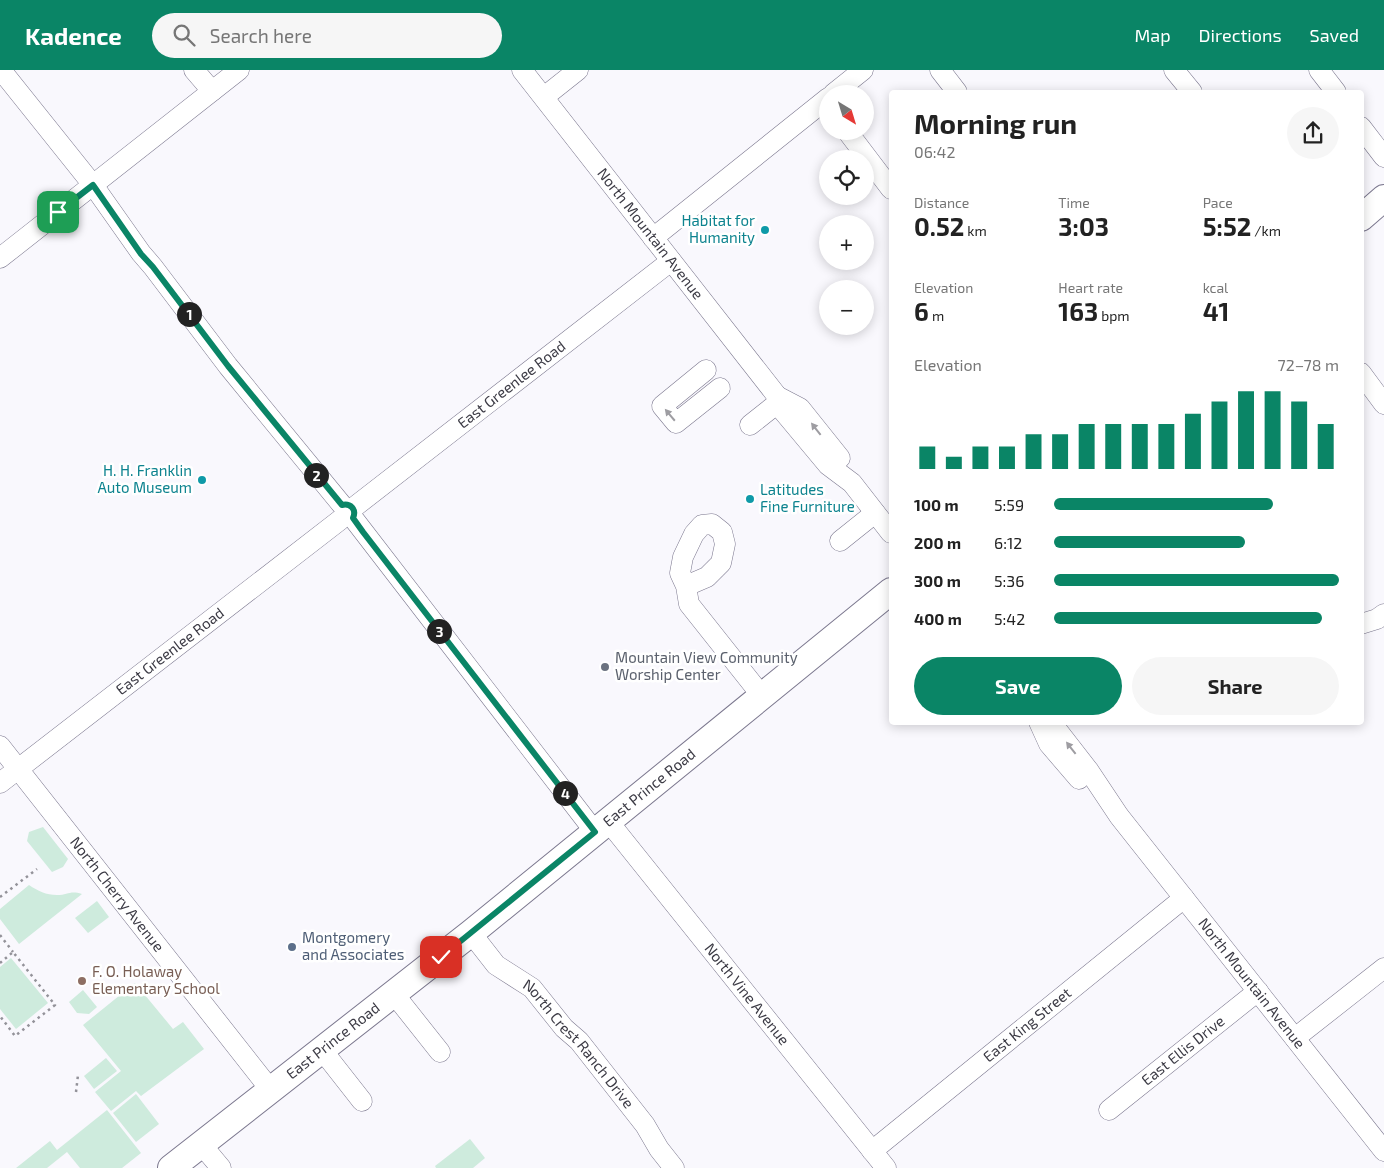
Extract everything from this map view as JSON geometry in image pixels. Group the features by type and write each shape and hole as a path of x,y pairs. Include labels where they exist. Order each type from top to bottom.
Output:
{"main road":[{"path":"1364,215 1384,198"},
{"name":"East Prince Road","path":"171,1168 471,933 889,593"}],"street":[{"name":"North Vine Avenue","path":"1,70 93,185 141,254 153,267 228,366 602,826 886,1168"},
{"path":"194,70 224,78"},
{"name":"North Mountain Avenue","path":"522,70 778,399 800,408 849,469 852,483 889,530"},
{"path":"544,98 578,70"},
{"path":"845,85 863,70"},
{"path":"940,70 955,90"},
{"path":"1174,70 1190,90"},
{"path":"1319,70 1334,90"},
{"path":"0,258 224,78"},
{"path":"653,238 819,106"},
{"path":"1364,131 1384,157"},
{"path":"854,140 889,186"},
{"name":"East Greenlee Road","path":"0,784 671,261"},
{"path":"706,370 662,406 676,423 720,388"},
{"path":"1364,377 1384,404"},
{"path":"750,425 778,399"},
{"path":"840,541 875,513"},
{"path":"686,586 689,604 762,696"},
{"path":"1364,623 1377,619 1384,614"},
{"name":"North Mountain Avenue","path":"1040,725 1049,744 1083,784 1119,816"},
{"name":"North Mountain Avenue","path":"1053,725 1089,771 1119,816 1384,1151"},
{"name":"North Cherry Avenue","path":"0,746 270,1090"},
{"name":"East King Street","path":"872,1152 1184,898"},
{"name":"North Crest Ranch Drive","path":"471,933 496,965 532,988 564,1028 579,1041 645,1125 659,1149 674,1168"},
{"path":"1295,1038 1384,968"},
{"name":"East Ellis Drive","path":"1109,1110 1258,991"},
{"path":"394,994 440,1052"},
{"path":"322,1050 362,1101"},
{"path":"201,1144 221,1168"}],"path":[{"path":"0,898 37,869"},
{"path":"0,935 55,1005 15,1036 0,1016"},
{"path":"0,963 14,952"},
{"path":"76,1092 78,1075"}],"green space":[{"path":"43,827 68,859 63,867 52,872 27,841 29,832"},
{"path":"29,885 49,894 61,895 75,892 82,894 19,944 0,919 0,909"},
{"path":"97,901 109,917 88,933 75,918"},
{"path":"11,958 48,1003 16,1029 0,1009 0,967"},
{"path":"135,983 173,1029 183,1022 204,1049 141,1096 136,1091 111,1111 95,1092 121,1071 83,1025"},
{"path":"83,990 97,1007 89,1014 77,1013 69,1002"},
{"path":"106,1058 117,1071 94,1089 84,1076"},
{"path":"136,1094 159,1124 136,1142 113,1113"},
{"path":"107,1110 141,1153 122,1168 80,1168 67,1152 47,1168 16,1168 50,1141 57,1150"},
{"path":"470,1139 485,1158 473,1168 436,1168 435,1166"}],"place":[{"name":"Habitat for Humanity","path":"765,230"},
{"name":"H. H. Franklin Auto Museum","path":"202,480"},
{"name":"Latitudes Fine Furniture","path":"750,499"},
{"name":"Mountain View Community Worship Center","path":"605,667"},
{"name":"Montgomery and Associates","path":"292,947"},
{"name":"F. O. Holaway Elementary School","path":"82,981"}],"route":[{"path":"58,212 93,185 141,254 153,267 228,366 342,505 347,504 352,507 355,512 353,518 363,532 595,832 441,957"}]}
